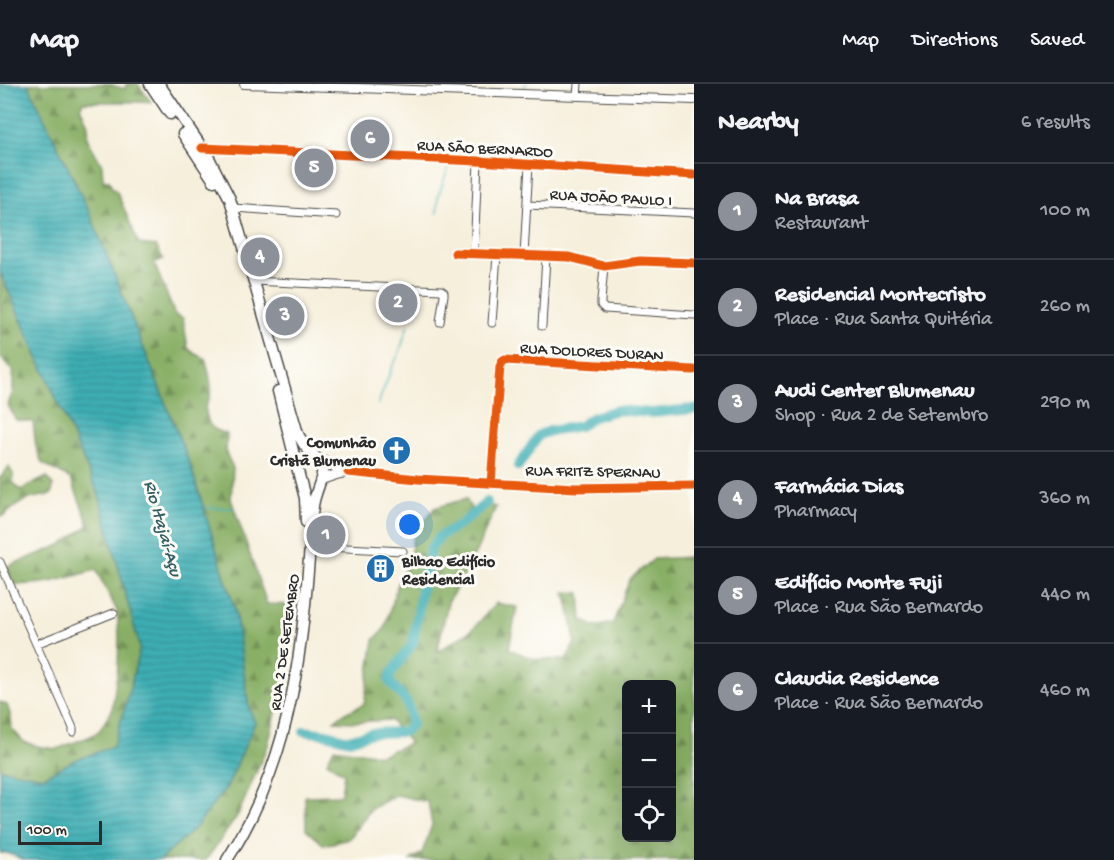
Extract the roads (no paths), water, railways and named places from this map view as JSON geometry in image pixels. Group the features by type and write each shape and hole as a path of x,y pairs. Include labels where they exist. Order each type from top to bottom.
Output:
{"main road":[{"name":"RUA 2 DE SETEMBRO","path":"150,84 210,174 224,202 300,479 306,513 306,546 293,656 280,738"},
{"name":"RUA 2 DE SETEMBRO","path":"159,84 209,158 225,188 233,208 298,434 322,467 313,505 307,589 292,700 280,738"},
{"path":"296,461 306,454 315,455 348,472"},
{"path":"300,479 315,483 348,472"},
{"name":"RUA FRITZ SPERNAU","path":"348,472 418,479 576,488 694,486"},
{"path":"227,860 266,785 280,738"},
{"path":"219,860 241,832"}],"street":[{"path":"244,84 694,100"},
{"path":"577,96 578,84"},
{"name":"RUA SÃO BERNARDO","path":"202,148 478,161 694,175"},
{"path":"474,254 478,161"},
{"path":"524,256 529,164"},
{"name":"RUA JOÃO PAULO I","path":"526,205 694,213"},
{"path":"233,208 336,215"},
{"path":"454,253 569,257 604,266 640,261 694,263"},
{"path":"492,323 496,255"},
{"path":"542,326 546,257"},
{"path":"604,266 601,305 605,309 694,315"},
{"path":"254,281 441,290 444,295 440,322"},
{"name":"RUA DOLORES DURAN","path":"491,483 500,367 505,360 694,370"},
{"path":"310,546 403,551"},
{"path":"0,562 74,728 73,732"},
{"path":"36,644 114,613"}],"water":[{"name":"Rio Itajaí-Açu","path":"0,84 28,84 91,216 191,467 235,610 249,708 255,723 228,785 195,828 160,860 24,860 7,853 0,853 0,769 43,777 75,760 113,747 140,648 99,495 0,272"}],"waterway":[{"path":"437,213 438,196 448,169"},
{"path":"378,404 399,354 408,325"},
{"path":"518,466 539,435 580,426 593,417 617,410 652,413 694,409"},
{"path":"304,731 349,740 372,733 404,732 412,724 407,702 389,681 391,674 413,643 423,579 431,548 440,536 461,524 487,502"},
{"path":"205,508 234,508"}],"place":[{"name":"Claudia Residence","path":"370,139"},
{"name":"Edifício Monte Fuji","path":"314,168"},
{"name":"Farmácia Dias","path":"260,257"},
{"name":"Residencial Montecristo","path":"398,303"},
{"name":"Audi Center Blumenau","path":"285,316"},
{"name":"Comunhão Cristã Blumenau","path":"397,450"},
{"name":"Na Brasa","path":"326,535"},
{"name":"Bilbao Edifício Residencial","path":"381,569"}]}
